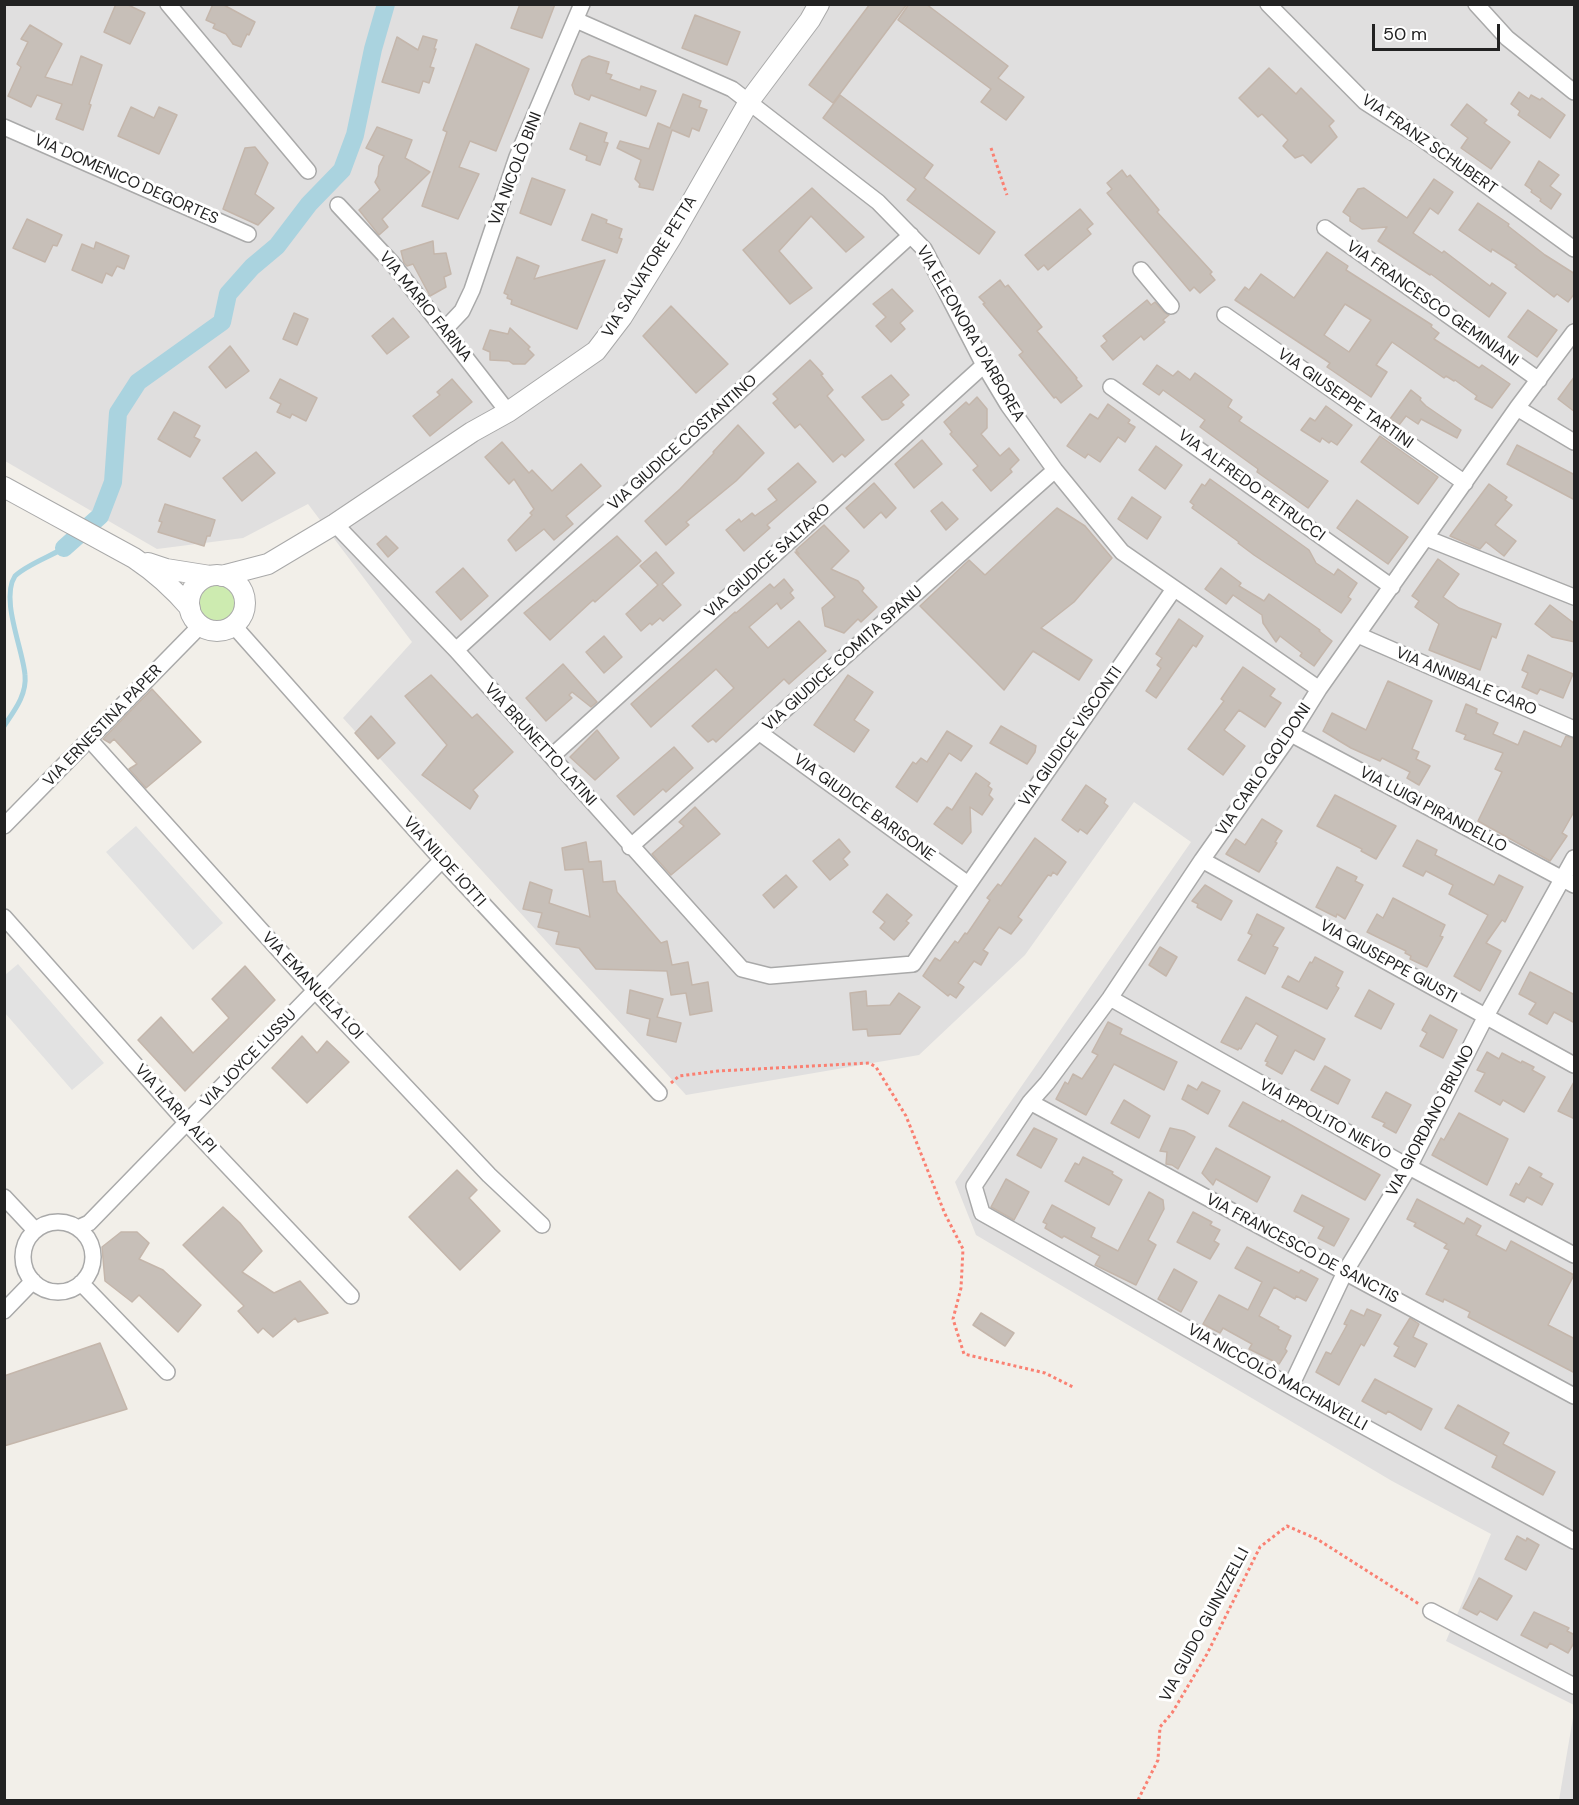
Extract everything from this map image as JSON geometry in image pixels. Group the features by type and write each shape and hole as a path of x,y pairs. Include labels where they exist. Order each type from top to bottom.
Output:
{"street":[{"name":"VIA NICOLÒ BINI","path":"444,330 462,311 472,290 518,157 582,4"},
{"name":"VIA SALVATORE PETTA","path":"245,603 255,578 268,564 336,524 472,432 508,412 596,351 622,317 671,238 750,100 810,20 819,4"},
{"name":"VIA FRANZ SCHUBERT","path":"1268,4 1365,102 1421,138 1575,249"},
{"path":"1476,4 1507,38 1575,92"},
{"path":"176,8 308,171"},
{"name":"VIA ELEONORA D'ARBOREA","path":"576,20 732,89 750,100 878,202 924,249 984,365 1008,405 1055,470 1122,552 1319,689"},
{"name":"VIA DOMENICO DEGORTES","path":"4,127 248,234"},
{"name":"VIA MARIO FARINA","path":"338,205 392,263 508,412"},
{"name":"VIA FRANCESCO GEMINIANI","path":"1325,228 1539,380"},
{"name":"VIA GIUDICE COSTANTINO","path":"456,650 911,235"},
{"path":"1141,270 1171,306"},
{"name":"VIA GIUSEPPE TARTINI","path":"1226,315 1465,483"},
{"name":"VIA CARLO GOLDONI","path":"982,1214 974,1186 1030,1101 1047,1083 1110,998 1202,860 1291,734 1319,689 1517,408 1575,332"},
{"name":"VIA GIUDICE SALTARO","path":"552,756 984,365"},
{"name":"VIA ALFREDO PETRUCCI","path":"1111,387 1392,587"},
{"path":"1517,408 1575,442"},
{"name":"VIA GIUDICE COMITA SPANU","path":"630,847 1055,470"},
{"name":"VIA SALVATORE PETTA","path":"4,487 134,558 153,571 190,608"},
{"name":"VIA BRUNETTO LATINI","path":"336,524 456,650 741,969"},
{"path":"1426,538 1575,597"},
{"name":"VIA SALVATORE PETTA","path":"134,558 166,569 216,576 268,564"},
{"path":"216,576 232,579 239,585 245,603 242,617 234,626 222,631 214,631 201,626 193,618 190,598 201,580 216,576"},
{"name":"VIA GIUDICE VISCONTI","path":"741,969 770,976 913,964 1174,589"},
{"name":"VIA ERNESTINA PAPER","path":"4,825 201,626"},
{"name":"VIA NILDE IOTTI","path":"234,626 442,860 659,1094"},
{"name":"VIA ANNIBALE CARO","path":"1358,635 1575,729"},
{"name":"VIA GIUDICE BARISONE","path":"760,733 968,884"},
{"name":"VIA LUIGI PIRANDELLO","path":"1291,734 1569,882"},
{"name":"VIA EMANUELA LOI","path":"89,739 315,992 489,1175 542,1225"},
{"name":"VIA GIORDANO BRUNO","path":"1291,1386 1345,1272 1409,1167 1486,1016 1569,882 1575,858"},
{"name":"VIA JOYCE LUSSU","path":"78,1228 89,1223 442,860"},
{"name":"VIA GIUSEPPE GIUSTI","path":"1202,860 1575,1065"},
{"name":"VIA ILARIA ALPI","path":"4,917 187,1123 351,1296"},
{"name":"VIA IPPOLITO NIEVO","path":"1110,998 1409,1167 1575,1255"},
{"name":"VIA FRANCESCO DE SANCTIS","path":"1030,1101 1575,1396"},
{"path":"4,1197 35,1230"},
{"name":"VIA NICCOLÒ MACHIAVELLI","path":"982,1214 1575,1541"},
{"path":"51,1222 62,1222 78,1228 90,1243 93,1258 88,1275 75,1287 60,1292 45,1290 26,1272 24,1247 35,1230 51,1222"},
{"path":"4,1311 33,1281"},
{"path":"81,1283 167,1372"},
{"path":"1431,1611 1575,1686"}],"path":[{"path":"991,148 1007,195"},
{"path":"659,1094 679,1076 718,1071 868,1063 876,1067 906,1116 945,1214 963,1249 961,1288 952,1319 964,1354 1045,1373 1073,1387"},
{"name":"VIA GUIDO GUINIZZELLI","path":"1138,1800 1158,1760 1160,1727 1172,1713 1207,1654 1260,1546 1287,1526 1317,1539 1431,1611"}],"shaded area":[{"path":"5,5 1574,5 1574,1705 1446,1641 1491,1534 1392,1481 976,1235 955,1182 1191,842 1134,802 1025,955 919,1055 686,1095 343,718 412,642 308,504 243,538 157,549 5,461"},
{"path":"136,826 223,923 193,950 106,852"},
{"path":"18,964 104,1063 72,1090 5,1013 5,975"},
{"path":"1574,1712 1574,1800 1559,1800"}],"green space":[{"path":"218,584 226,585 232,590 237,596 237,612 232,618 226,623 218,624 210,623 204,618 199,612 198,604 199,596 204,590 210,585"}],"building":[{"path":"116,4 126,4 145,13 130,44 104,32"},
{"path":"213,4 222,4 255,22 241,47 233,44 226,34 213,28 215,24 206,20"},
{"path":"520,4 555,4 542,38 511,28"},
{"path":"870,4 907,4 833,103 809,85"},
{"path":"909,4 926,4 1008,66 998,78 1024,97 1006,120 981,102 991,89 898,20"},
{"path":"695,15 740,32 727,65 682,48"},
{"path":"30,25 62,44 45,77 72,85 81,56 102,65 83,130 56,119 62,104 37,95 31,107 8,96 21,67 17,64 28,42 21,39"},
{"path":"423,36 437,40 430,67 434,68 429,83 423,81 419,93 382,82 397,37 418,50"},
{"path":"476,44 529,69 496,151 470,141 459,167 479,174 458,219 422,206 447,132 443,130"},
{"path":"589,56 609,62 606,73 612,75 610,79 640,90 641,86 656,91 646,116 591,95 589,100 575,94 572,85 582,60"},
{"path":"1269,68 1296,94 1301,88 1334,121 1329,126 1337,137 1311,163 1303,155 1295,158 1283,146 1288,140 1262,114 1258,117 1239,98"},
{"path":"1519,92 1529,99 1531,95 1540,100 1542,98 1565,115 1550,138 1518,115 1520,111 1511,104"},
{"path":"683,94 701,101 699,107 707,110 699,131 692,128 689,137 672,130 653,190 639,187 640,184 635,179 641,160 617,148 620,141 649,149 658,123 670,128"},
{"path":"840,95 933,165 924,178 995,232 979,254 907,200 916,189 823,118"},
{"path":"1467,104 1487,120 1484,123 1510,142 1491,169 1461,148 1468,138 1451,125"},
{"path":"131,107 154,118 159,107 177,115 159,154 118,136"},
{"path":"580,123 607,133 604,142 608,143 600,165 586,160 587,156 570,149"},
{"path":"377,127 412,140 405,158 430,172 382,219 388,227 379,235 359,210 380,190 375,182 384,156 366,148"},
{"path":"255,147 268,163 255,194 274,208 258,225 223,209 245,148"},
{"path":"1539,161 1559,175 1550,186 1561,194 1551,209 1525,185"},
{"path":"1122,170 1127,177 1130,175 1159,210 1157,212 1212,272 1210,274 1215,280 1200,293 1194,287 1190,291 1107,193 1112,189 1107,183"},
{"path":"532,178 565,190 551,225 520,213"},
{"path":"1434,179 1453,192 1438,214 1430,208 1413,233 1442,253 1444,251 1490,286 1492,283 1506,293 1489,317 1431,274 1378,241 1387,227 1362,229 1350,221 1350,217 1343,212 1358,189 1364,188 1407,218"},
{"path":"812,188 864,237 846,252 811,216 779,251 812,288 790,304 743,250"},
{"path":"1478,203 1509,224 1508,226 1545,255 1575,274 1575,293 1568,302 1557,294 1554,297 1515,267 1517,265 1492,249 1491,252 1459,230"},
{"path":"1080,209 1093,224 1087,229 1091,234 1048,270 1044,265 1038,270 1025,255"},
{"path":"592,214 622,229 619,238 622,239 617,253 582,240"},
{"path":"27,219 62,235 57,246 53,245 45,262 13,248"},
{"path":"433,241 434,254 446,253 451,274 444,277 446,287 430,296 413,264 407,266 404,263 401,251"},
{"path":"96,242 129,256 124,269 117,266 112,276 106,273 102,283 72,270 82,244 94,249"},
{"path":"1327,252 1348,266 1346,270 1432,325 1431,327 1439,333 1434,339 1479,368 1482,365 1510,384 1492,408 1475,399 1477,396 1455,380 1446,376 1444,378 1392,342 1376,365 1387,372 1371,397 1327,367 1330,363 1235,300 1245,287 1249,290 1261,274 1294,298","holes":["1345,304 1371,320 1349,352 1324,335"]},
{"path":"517,257 539,266 534,279 605,260 577,329 511,304 512,300 504,293"},
{"path":"1000,280 1005,287 1008,285 1042,327 1037,331 1082,386 1061,403 1056,397 1054,398 1019,355 1023,352 979,297"},
{"path":"892,289 913,311 900,323 905,329 891,342 876,326 886,317 873,304"},
{"path":"1147,300 1151,305 1155,302 1169,315 1163,320 1165,322 1144,340 1141,336 1113,360 1101,346 1107,341 1103,336"},
{"path":"671,306 728,364 696,393 643,336"},
{"path":"1528,310 1557,330 1537,357 1508,337"},
{"path":"294,313 308,319 297,345 283,339"},
{"path":"393,318 409,337 387,354 372,336"},
{"path":"510,328 530,347 528,349 534,355 525,364 490,360 490,352 483,349 490,330 508,334"},
{"path":"230,346 249,371 226,388 209,367"},
{"path":"810,360 833,390 827,396 864,440 845,457 842,454 833,462 800,424 795,428 773,403 778,399 773,394"},
{"path":"1157,365 1173,376 1178,371 1190,380 1195,373 1232,400 1228,407 1242,417 1239,421 1328,481 1308,508 1257,472 1258,469 1200,427 1205,420 1163,390 1159,395 1143,384"},
{"path":"891,375 909,395 901,402 904,405 888,419 882,420 862,397"},
{"path":"1575,376 1575,412 1558,399"},
{"path":"280,379 317,398 306,421 292,414 290,418 277,412 281,404 270,398"},
{"path":"452,379 472,402 430,436 413,416 440,395 437,392"},
{"path":"1411,390 1421,398 1420,400 1426,406 1461,430 1457,438 1421,419 1418,424 1406,416 1399,425 1390,419"},
{"path":"977,397 987,409 987,428 981,434 1000,456 1009,448 1019,460 1010,469 1012,472 991,491 973,470 978,466 950,434 952,432 944,422 966,402 969,405"},
{"path":"1108,404 1130,420 1128,423 1135,427 1125,442 1118,437 1100,462 1088,454 1085,458 1067,446 1090,414 1098,419"},
{"path":"1326,406 1352,425 1337,445 1322,438 1320,442 1301,430 1310,418 1315,421"},
{"path":"174,412 200,426 194,437 200,440 190,457 158,439"},
{"path":"738,425 764,453 736,481 686,522 689,525 666,545 645,521 680,489"},
{"path":"1380,436 1438,477 1418,504 1361,462"},
{"path":"922,440 942,464 914,488 895,464"},
{"path":"502,442 529,473 532,470 552,491 581,464 601,486 566,516 573,524 554,540 544,529 516,551 508,540 532,515 530,513 534,509 514,479 509,484 485,457"},
{"path":"1517,445 1575,475 1575,500 1507,464"},
{"path":"1156,446 1182,465 1165,489 1139,470"},
{"path":"256,452 275,473 242,501 223,478"},
{"path":"798,463 816,482 767,525 770,528 744,551 726,530 739,519 741,522 752,513 755,516 777,500 768,489"},
{"path":"1210,479 1309,550 1316,563 1334,575 1338,569 1357,583 1348,597 1351,599 1341,613 1254,555 1192,508 1194,505 1190,502 1202,484 1205,486"},
{"path":"874,483 896,508 886,518 881,512 864,528 846,508"},
{"path":"1489,484 1507,497 1505,500 1512,505 1495,525 1516,541 1504,556 1486,542 1480,549 1450,536"},
{"path":"1132,497 1161,517 1147,539 1118,519"},
{"path":"1357,500 1408,537 1388,564 1337,528"},
{"path":"942,502 958,519 946,530 931,511"},
{"path":"165,504 215,520 204,546 158,532"},
{"path":"1057,508 1085,526 1112,558 1074,602 1041,628 1092,660 1079,680 1033,651 1004,690 920,606 969,560 985,575"},
{"path":"824,525 849,551 831,569 858,581 864,588 862,591 877,607 861,622 858,619 844,633 825,626 822,608 835,597 795,552 799,554 796,550"},
{"path":"386,536 398,548 388,557 377,544"},
{"path":"617,536 641,561 595,602 593,600 550,640 524,613"},
{"path":"656,552 674,573 662,584 681,605 663,621 660,618 641,631 626,614 658,585 640,566"},
{"path":"1438,559 1459,574 1443,597 1459,608 1501,624 1496,638 1492,636 1480,670 1429,650 1439,624 1415,607 1419,601 1412,596"},
{"path":"463,568 488,596 461,620 436,592"},
{"path":"1221,568 1241,583 1239,586 1264,601 1269,594 1332,641 1314,666 1300,656 1302,653 1280,636 1276,642 1263,623 1262,615 1233,595 1226,604 1205,589"},
{"path":"784,579 793,590 790,593 794,598 781,609 777,603 749,627 768,648 799,621 826,651 789,684 784,679 716,742 713,739 708,742 692,726 734,688 716,669 651,727 631,704 735,612 770,584 774,588"},
{"path":"1550,605 1575,624 1575,642 1552,637 1535,624"},
{"path":"1179,619 1203,636 1196,647 1193,645 1156,698 1146,691 1161,668 1157,665 1162,658 1156,654"},
{"path":"604,636 622,657 604,673 586,652"},
{"path":"1528,655 1573,674 1563,698 1540,689 1537,694 1522,687 1528,673 1522,670"},
{"path":"563,664 597,702 591,707 572,692 569,695 572,698 546,721 526,698"},
{"path":"1243,667 1275,689 1270,696 1281,703 1265,727 1239,710 1224,730 1245,746 1223,775 1188,749 1224,701 1221,699"},
{"path":"431,675 472,718 477,714 513,752 473,790 478,796 470,809 422,775 447,745 405,696"},
{"path":"848,675 873,692 854,720 869,730 854,752 814,725"},
{"path":"1388,681 1432,701 1412,749 1419,752 1416,759 1430,766 1419,785 1407,778 1410,772 1382,758 1380,761 1351,748 1323,731 1332,713 1366,730"},
{"path":"152,689 201,742 146,788 129,769 137,764 114,739 110,743 103,739"},
{"path":"1466,704 1477,709 1476,713 1498,723 1493,734 1518,745 1524,731 1561,747 1566,736 1575,739 1575,810 1562,833 1567,836 1550,861 1478,821 1502,772 1495,769 1503,753 1464,739 1466,735 1456,731"},
{"path":"371,716 395,743 378,759 355,733"},
{"path":"1001,726 1036,746 1027,764 990,743"},
{"path":"597,730 619,758 595,780 570,757"},
{"path":"947,731 972,746 961,761 949,753 917,802 896,787 913,762 916,764 921,758 927,762"},
{"path":"674,747 693,768 666,792 663,789 634,815 617,796"},
{"path":"976,773 990,783 988,786 992,789 989,795 993,799 982,815 970,807 971,832 962,844 934,824 947,807 952,810"},
{"path":"1086,785 1106,799 1104,803 1108,806 1087,834 1080,829 1078,832 1062,820"},
{"path":"1335,795 1396,826 1376,859 1361,851 1362,849 1317,826"},
{"path":"695,807 720,834 671,875 652,854 684,826 679,822"},
{"path":"1262,819 1282,831 1259,872 1226,854 1236,839 1245,845"},
{"path":"1035,838 1066,862 1057,875 1053,872 1051,876 1048,875 1018,917 1022,920 1011,934 999,927 983,950 988,953 981,965 974,961 958,983 964,987 956,998 950,994 948,996 923,976 935,958 940,961 955,941 958,943 965,933 967,934 990,900 987,898 998,884 1001,886"},
{"path":"839,839 850,852 843,859 848,865 830,880 813,861"},
{"path":"1417,840 1437,850 1435,855 1494,885 1499,875 1523,887 1505,922 1502,920 1486,943 1501,951 1480,991 1454,976 1488,915 1449,894 1453,885 1426,871 1423,876 1403,866"},
{"path":"586,842 589,862 601,861 603,882 615,881 617,892 661,943 667,941 672,965 688,962 692,985 708,982 712,1011 690,1015 686,993 671,995 667,971 596,969 579,948 556,944 559,932 538,927 542,913 523,909 530,882 552,890 549,903 590,917 583,869 565,870 562,848"},
{"path":"1337,867 1357,877 1355,881 1363,885 1345,919 1316,907"},
{"path":"786,875 797,887 774,908 763,895"},
{"path":"1205,885 1232,901 1221,920 1197,907 1198,904 1192,901"},
{"path":"887,894 912,915 906,921 909,923 894,940 880,928 885,922 873,912"},
{"path":"1393,898 1445,925 1440,936 1443,937 1427,967 1410,959 1411,956 1405,953 1406,951 1367,932 1377,914 1383,918"},
{"path":"1257,914 1284,928 1273,946 1278,948 1265,974 1238,960 1252,935 1248,933"},
{"path":"1160,947 1177,957 1166,976 1149,965"},
{"path":"1315,957 1343,972 1336,986 1339,988 1327,1009 1282,987 1288,976 1299,982"},
{"path":"245,966 275,1000 185,1091 138,1040 161,1017 193,1053 229,1018 212,999"},
{"path":"1530,972 1575,995 1575,1023 1554,1012 1547,1024 1529,1014 1536,1003 1519,994"},
{"path":"630,990 663,999 657,1017 681,1023 676,1042 647,1035 650,1019 627,1013"},
{"path":"1369,990 1394,1004 1381,1029 1355,1016"},
{"path":"866,991 867,1006 890,1005 899,993 920,1007 900,1034 868,1036 867,1029 853,1030 850,993"},
{"path":"1246,997 1325,1039 1314,1060 1295,1050 1282,1074 1266,1065 1268,1062 1265,1061 1278,1036 1256,1023 1241,1049 1238,1050 1221,1042"},
{"path":"1430,1015 1457,1030 1443,1058 1420,1046 1427,1033 1422,1030"},
{"path":"1108,1022 1122,1029 1120,1034 1177,1062 1164,1090 1114,1064 1086,1115 1056,1099 1065,1082 1068,1084 1073,1074 1082,1079 1098,1055 1092,1052"},
{"path":"302,1036 317,1053 327,1041 349,1062 307,1103 272,1068"},
{"path":"1487,1052 1499,1059 1502,1053 1521,1063 1522,1061 1534,1067 1532,1070 1545,1077 1524,1112 1503,1100 1500,1105 1475,1091 1485,1073 1477,1070"},
{"path":"1325,1066 1350,1080 1338,1104 1311,1090"},
{"path":"1575,1080 1575,1119 1558,1111"},
{"path":"1202,1082 1220,1091 1208,1114 1182,1099 1188,1085 1197,1090"},
{"path":"1386,1092 1411,1105 1396,1133 1383,1126 1385,1123 1372,1117"},
{"path":"1124,1100 1150,1116 1139,1138 1111,1123"},
{"path":"1243,1102 1281,1122 1282,1120 1380,1175 1365,1200 1229,1126"},
{"path":"1459,1113 1508,1139 1487,1185 1432,1155 1441,1138 1444,1140"},
{"path":"1034,1128 1057,1139 1041,1168 1017,1155"},
{"path":"1170,1128 1184,1131 1195,1137 1178,1169 1166,1164 1167,1152 1160,1151"},
{"path":"1216,1148 1270,1177 1257,1202 1216,1179 1213,1185 1202,1173"},
{"path":"1083,1157 1113,1172 1112,1174 1122,1180 1109,1205 1065,1181 1075,1163 1079,1165"},
{"path":"1529,1167 1542,1174 1540,1177 1553,1184 1542,1205 1527,1197 1524,1202 1510,1195 1516,1183 1519,1185"},
{"path":"457,1170 477,1190 469,1198 500,1231 460,1270 409,1217"},
{"path":"1006,1179 1029,1192 1014,1220 991,1207"},
{"path":"1149,1192 1163,1200 1164,1209 1148,1240 1156,1245 1136,1285 1095,1265 1100,1256 1045,1228 1047,1224 1043,1222 1052,1205 1095,1228 1091,1237 1118,1251"},
{"path":"1302,1195 1349,1219 1334,1246 1318,1238 1324,1227 1294,1211"},
{"path":"1417,1199 1464,1224 1467,1218 1481,1226 1476,1235 1506,1251 1511,1241 1574,1275 1548,1325 1575,1339 1575,1373 1468,1317 1470,1312 1444,1299 1443,1302 1426,1294 1449,1250 1444,1248 1447,1244 1414,1226 1416,1223 1407,1219"},
{"path":"223,1207 240,1223 262,1251 242,1272 274,1293 300,1281 328,1313 298,1322 295,1318 273,1337 263,1328 258,1333 238,1311 244,1306 183,1245"},
{"path":"1193,1212 1212,1222 1210,1225 1220,1230 1214,1241 1219,1244 1210,1259 1177,1242"},
{"path":"121,1232 137,1232 149,1243 139,1259 163,1270 201,1305 178,1332 139,1295 132,1302 105,1281 102,1247"},
{"path":"1247,1247 1299,1273 1301,1270 1318,1279 1306,1301 1296,1296 1295,1299 1274,1287 1259,1316 1291,1336 1285,1349 1287,1351 1279,1364 1249,1349 1252,1344 1223,1328 1220,1333 1203,1324 1219,1295 1248,1310 1262,1282 1235,1268"},
{"path":"1174,1269 1197,1282 1181,1312 1158,1299"},
{"path":"1367,1309 1381,1315 1364,1346 1361,1344 1339,1385 1316,1372 1326,1352 1331,1354 1347,1325 1344,1324 1351,1310 1364,1316"},
{"path":"981,1313 1014,1333 1005,1346 973,1325"},
{"path":"1410,1318 1419,1324 1413,1337 1427,1344 1415,1367 1394,1356 1399,1347 1394,1344"},
{"path":"100,1343 127,1409 4,1446 4,1376"},
{"path":"1375,1379 1432,1409 1421,1430 1388,1411 1386,1414 1362,1401"},
{"path":"1458,1405 1509,1433 1503,1444 1555,1472 1543,1495 1492,1467 1497,1456 1445,1428"},
{"path":"1517,1536 1526,1541 1527,1538 1539,1545 1526,1570 1505,1559"},
{"path":"1479,1578 1512,1596 1497,1620 1480,1611 1477,1615 1463,1608"},
{"path":"1534,1612 1569,1628 1567,1631 1575,1635 1575,1641 1568,1653 1550,1643 1547,1648 1521,1635"}],"waterway":[{"path":"64,548 100,516 113,482 118,413 138,382 222,322 228,294 252,267 277,246 309,204 342,170 355,135 373,49 386,4"},
{"path":"4,726 19,702 25,682 11,611 11,586 15,576 20,572 64,548"}]}
